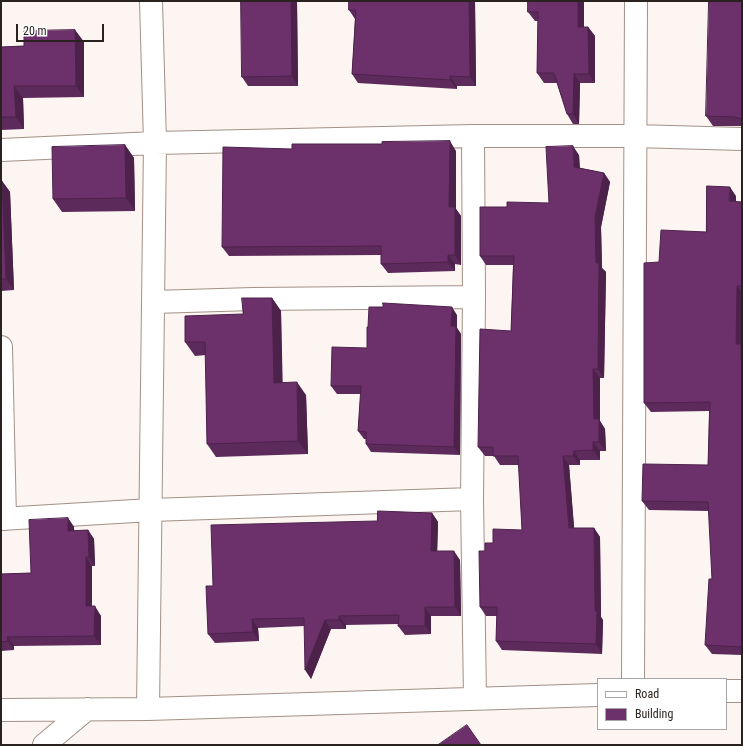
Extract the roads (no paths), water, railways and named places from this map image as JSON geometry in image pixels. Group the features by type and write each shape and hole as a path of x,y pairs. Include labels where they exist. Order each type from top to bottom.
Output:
{"street":[{"path":"148,709 155,143 151,1"},
{"path":"633,678 636,1"},
{"path":"473,136 474,297 472,499 475,698"},
{"path":"1,150 155,143 473,136 635,136 742,140"},
{"path":"153,302 474,297"},
{"path":"1,347 3,519 151,510 472,499"},
{"path":"727,692 742,691"},
{"path":"1,710 148,709 597,695"},
{"path":"44,745 87,709"}]}
